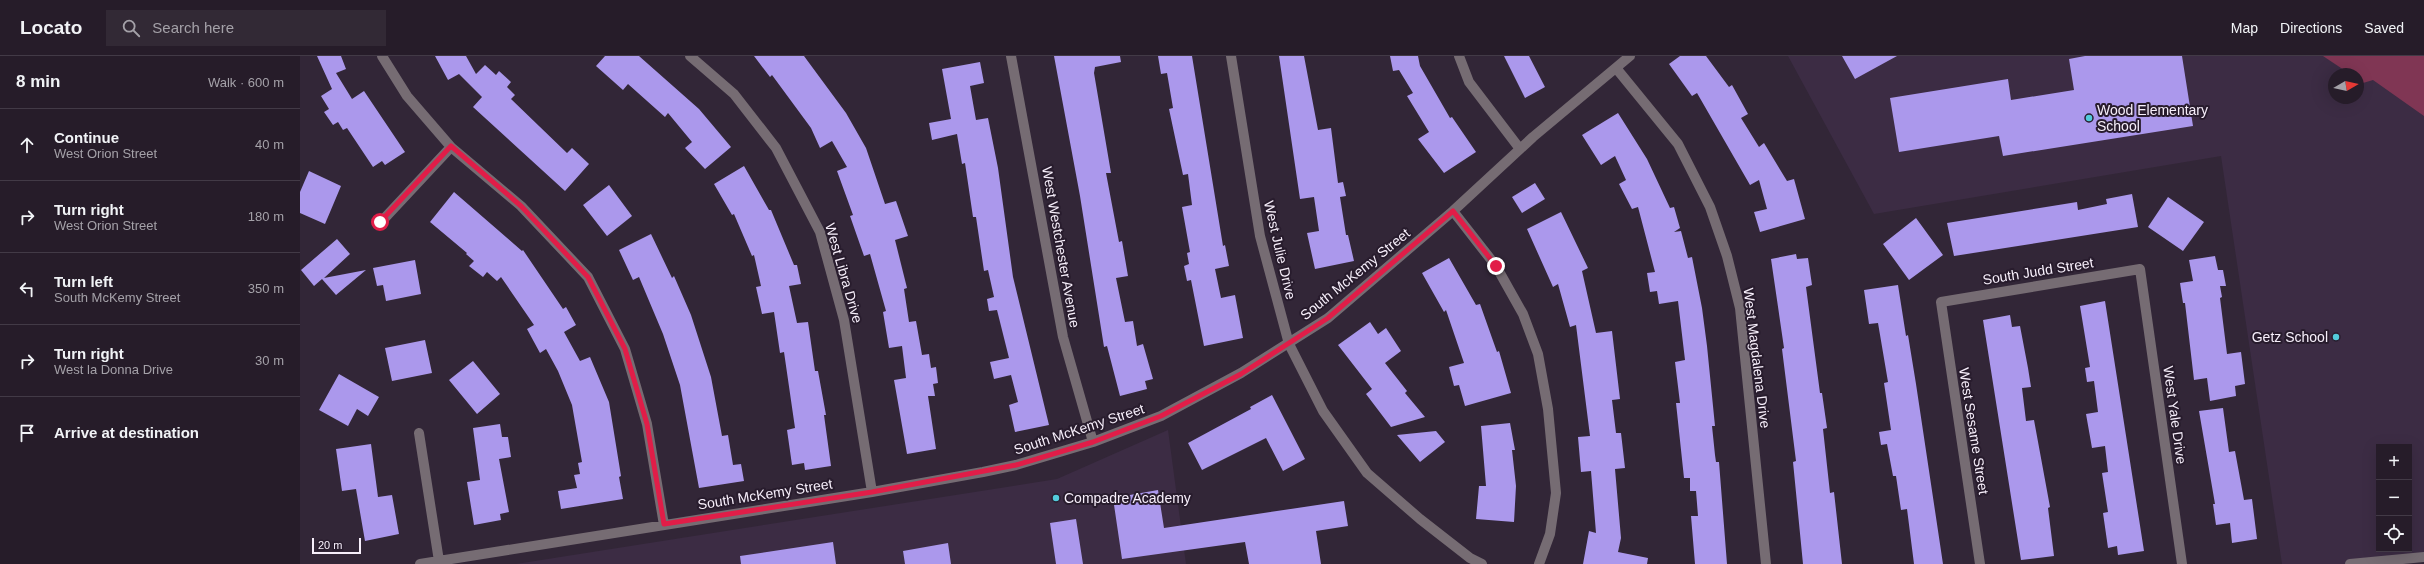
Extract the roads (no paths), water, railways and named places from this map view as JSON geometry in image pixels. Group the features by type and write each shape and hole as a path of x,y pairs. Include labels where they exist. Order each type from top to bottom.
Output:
{"street":[{"path":"382,56 407,96 451,146 521,206 588,277 625,349 647,424 664,524"},
{"name":"West Westchester Avenue","path":"1010,56 1064,337 1093,442"},
{"name":"West Julie Drive","path":"1231,56 1260,236 1289,344 1323,411 1368,473 1420,519 1470,558 1482,564"},
{"path":"1459,56 1469,82 1520,149"},
{"name":"South McKemy Street","path":"420,564 872,492 1016,465 1093,442 1161,416 1191,401 1289,344 1328,318 1453,211 1520,149 1630,56"},
{"name":"West Libra Drive","path":"692,57 734,94 776,148 820,232 844,320 872,492"},
{"name":"West Magdalena Drive","path":"1616,68 1678,144 1710,207 1727,256 1740,308 1766,564"},
{"path":"380,222 451,146"},
{"path":"1453,211 1496,266 1523,314 1538,354 1548,409 1556,493 1550,534 1539,564"},
{"name":"South Judd Street","path":"1941,302 2140,269"},
{"name":"West Yale Drive","path":"2140,269 2182,564"},
{"name":"West Sesame Street","path":"1941,302 1980,564"},
{"path":"420,433 440,561"},
{"path":"2350,564 2424,557"}],"place":[{"name":"Wood Elementary School","path":"2089,118"},
{"name":"Getz School","path":"2336,337"},
{"name":"Compadre Academy","path":"1056,498"}]}
